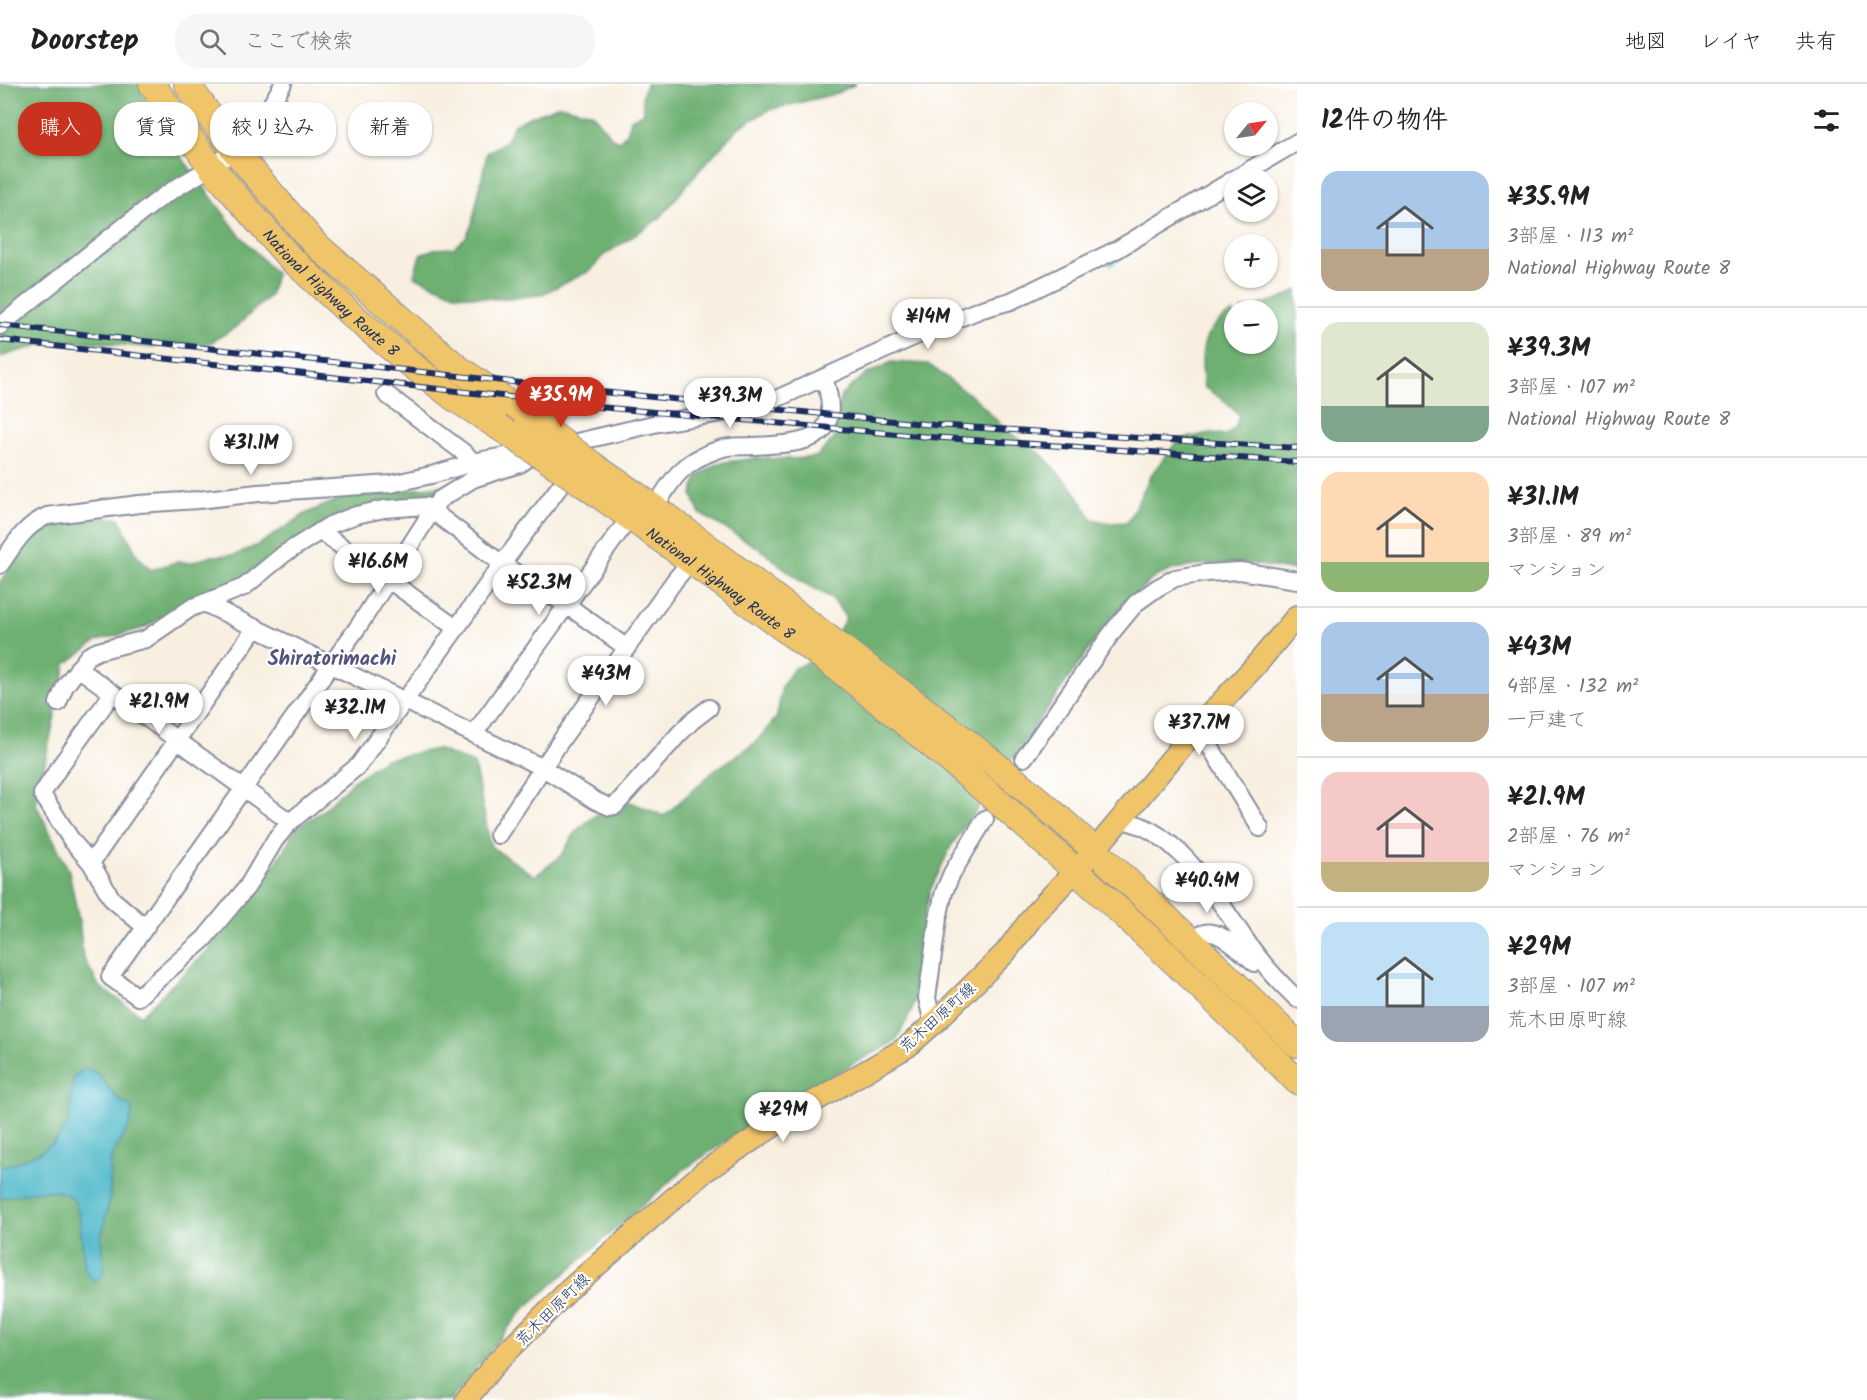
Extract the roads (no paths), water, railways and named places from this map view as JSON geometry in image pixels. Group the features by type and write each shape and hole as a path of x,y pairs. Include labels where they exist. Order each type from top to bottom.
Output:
{"highway":[{"name":"National Highway Route 8","path":"152,84 211,167 287,255 353,316 426,376 499,427 584,476 655,507 944,724 1023,787 1094,851 1297,1044"},
{"name":"National Highway Route 8","path":"186,84 210,117"},
{"name":"National Highway Route 8","path":"239,156 284,210 341,268 458,368 527,416 584,476 630,517 851,678 1022,821 1180,966 1297,1081"}],"main road":[{"name":"荒木田原町線","path":"466,1400 494,1365 571,1288 705,1171 786,1118 907,1047 933,1024 1005,953 1037,911 1094,851 1297,616"}],"street":[{"path":"273,102 283,84"},
{"path":"1253,168 1297,142"},
{"path":"0,326 74,265 174,188 226,156"},
{"path":"0,565 23,531 47,516 139,504 391,484 431,476 474,462 540,450 658,423 721,413 776,399 927,331 982,309 1011,301 1118,249 1224,186"},
{"path":"655,507 674,476 690,463 709,453 733,446 786,442 817,436 827,425 831,413 831,398 824,378"},
{"path":"386,394 474,462"},
{"path":"540,450 520,464 473,479 440,500 332,664 110,977 138,997 195,949 247,887 274,840 290,822 359,765 502,564 584,476"},
{"path":"58,703 64,687 88,656 98,651 146,639 191,608 244,587 284,554 320,531 342,520 384,509 426,506 502,564 568,606 627,648"},
{"path":"474,734 630,517"},
{"path":"320,531 456,628"},
{"path":"498,835 564,736 691,561"},
{"path":"1024,758 1113,631 1136,603 1156,588 1175,578 1240,571 1278,579 1297,580"},
{"path":"204,603 543,768 596,801 610,807 615,806 692,721 709,708"},
{"path":"91,863 255,627"},
{"path":"78,668 290,822"},
{"path":"112,694 42,794 72,842 91,863 112,899 146,927"},
{"path":"1198,728 1260,828"},
{"path":"933,1024 927,998 935,936 944,892 952,873 985,819"},
{"path":"1120,819 1145,827 1176,850 1211,890 1244,938 1274,975 1297,999"},
{"path":"1190,940 1211,932 1274,975"}],"water":[{"path":"84,1069 97,1074 116,1097 132,1109 127,1130 111,1157 110,1198 101,1238 104,1272 95,1281 86,1270 79,1214 75,1202 69,1196 51,1191 40,1191 0,1198 0,1168 43,1150 60,1135 70,1114 74,1077"}],"waterway":[{"path":"1110,264 1130,251"}],"railway":[{"path":"0,325 602,392 934,425 1297,448"},
{"path":"0,340 599,407 930,437 1297,462"}],"district":[{"name":"Shiratorimachi","path":"332,658"}]}
